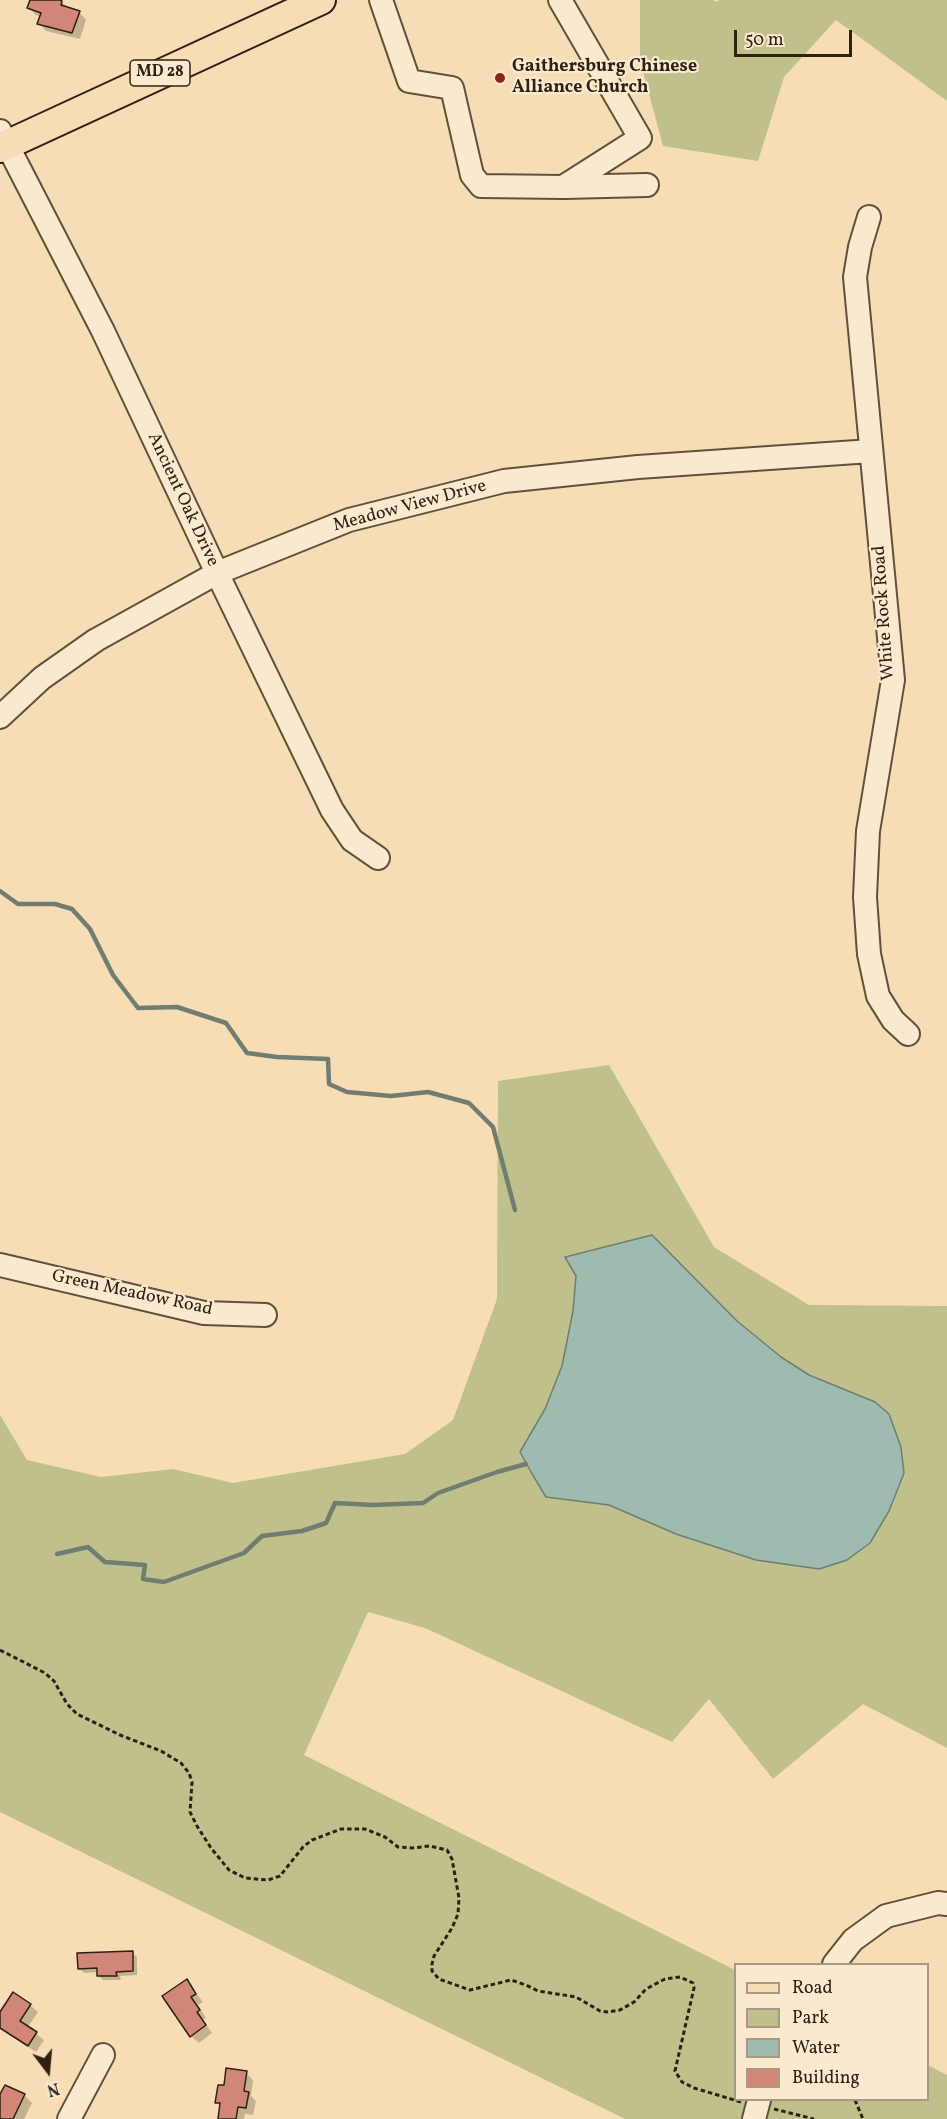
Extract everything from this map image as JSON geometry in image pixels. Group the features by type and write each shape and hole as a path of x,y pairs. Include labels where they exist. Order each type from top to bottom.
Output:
{"main road":[{"name":"MD 28","path":"2,141 284,8 321,0"}],"street":[{"path":"381,0 409,81 452,88 472,175 481,186 647,185"},
{"path":"560,0 640,138 563,187"},
{"name":"Ancient Oak Drive","path":"2,141 104,331 217,573 332,810 352,840 378,858"},
{"name":"White Rock Road","path":"869,217 860,247 855,277 893,680 868,831 865,897 869,954 878,996 893,1020 908,1034"},
{"name":"Meadow View Drive","path":"0,717 42,678 96,640 217,573 349,520 504,482 638,467 871,452"},
{"name":"Green Meadow Road","path":"0,1265 204,1312 265,1315"},
{"path":"835,1963 852,1940 886,1916 938,1903 947,1904"},
{"path":"69,2119 103,2055"}],"path":[{"path":"0,1650 45,1673 54,1681 67,1704 77,1714 94,1724 168,1754 181,1763 189,1773 192,1782 190,1812 197,1826 229,1870 245,1878 268,1880 280,1876 303,1847 312,1840 341,1829 365,1829 386,1837 398,1847 430,1846 447,1850 452,1859 459,1898 458,1914 453,1928 434,1956 432,1971 439,1979 470,1990 511,1980 538,1991 576,1997 600,2011 608,2012 620,2010 634,2002 646,1989 665,1979 680,1977 693,1983 690,2009 675,2071 678,2078 694,2088 734,2101"},
{"path":"734,2101 756,2108 814,2119"},
{"path":"855,2101 862,2119"}],"green space":[{"path":"640,0 713,0 716,2 720,0 947,0 947,101 836,20 784,77 758,161 663,146 640,60"},
{"path":"609,1065 714,1247 809,1305 947,1306 947,1748 863,1704 773,1779 709,1699 672,1742 425,1628 368,1612 304,1755 734,1970 734,2101 929,2101 929,2066 947,2075 947,2119 625,2119 0,1812 0,1415 27,1460 101,1477 173,1469 233,1483 405,1454 453,1420 497,1299 498,1081","holes":["652,1235 737,1321 781,1357 809,1375 875,1402 889,1414 901,1447 904,1473 889,1511 870,1543 820,1569 756,1560 676,1534 609,1505 546,1497 520,1452 545,1409 562,1366 573,1311 576,1276 565,1256"]}],"water":[{"path":"652,1235 737,1321 781,1357 809,1375 875,1402 889,1414 901,1447 904,1473 889,1511 870,1543 847,1560 819,1569 756,1560 676,1534 609,1505 546,1497 531,1472 520,1452 545,1409 562,1366 573,1311 576,1276 565,1257"}],"building":[{"path":"30,0 60,0 61,5 80,11 72,33 37,24 41,13 27,8"},
{"path":"133,1951 133,1971 116,1972 117,1976 97,1976 97,1968 78,1969 77,1953"},
{"path":"187,1979 196,1994 191,1997 200,2010 197,2012 206,2025 190,2037 162,1996"},
{"path":"13,1992 31,2004 20,2021 37,2032 28,2046 0,2028 0,2012"},
{"path":"226,2068 247,2071 244,2091 249,2092 246,2108 238,2107 236,2119 218,2119 220,2103 215,2103 218,2085 224,2085"},
{"path":"5,2085 25,2094 13,2119 0,2119 0,2094"}],"waterway":[{"path":"0,891 18,904 55,904 72,909 90,929 113,975 138,1008 177,1007 226,1023 247,1053 328,1059 329,1084 347,1092 391,1096 428,1092 469,1103 493,1127 515,1210"},
{"path":"57,1554 88,1547 105,1562 145,1565 143,1579 164,1582 244,1553 262,1536 302,1531 326,1523 335,1503 373,1505 423,1503 438,1493 526,1464"}],"place":[{"name":"Gaithersburg Chinese Alliance Church","path":"500,78"}]}
